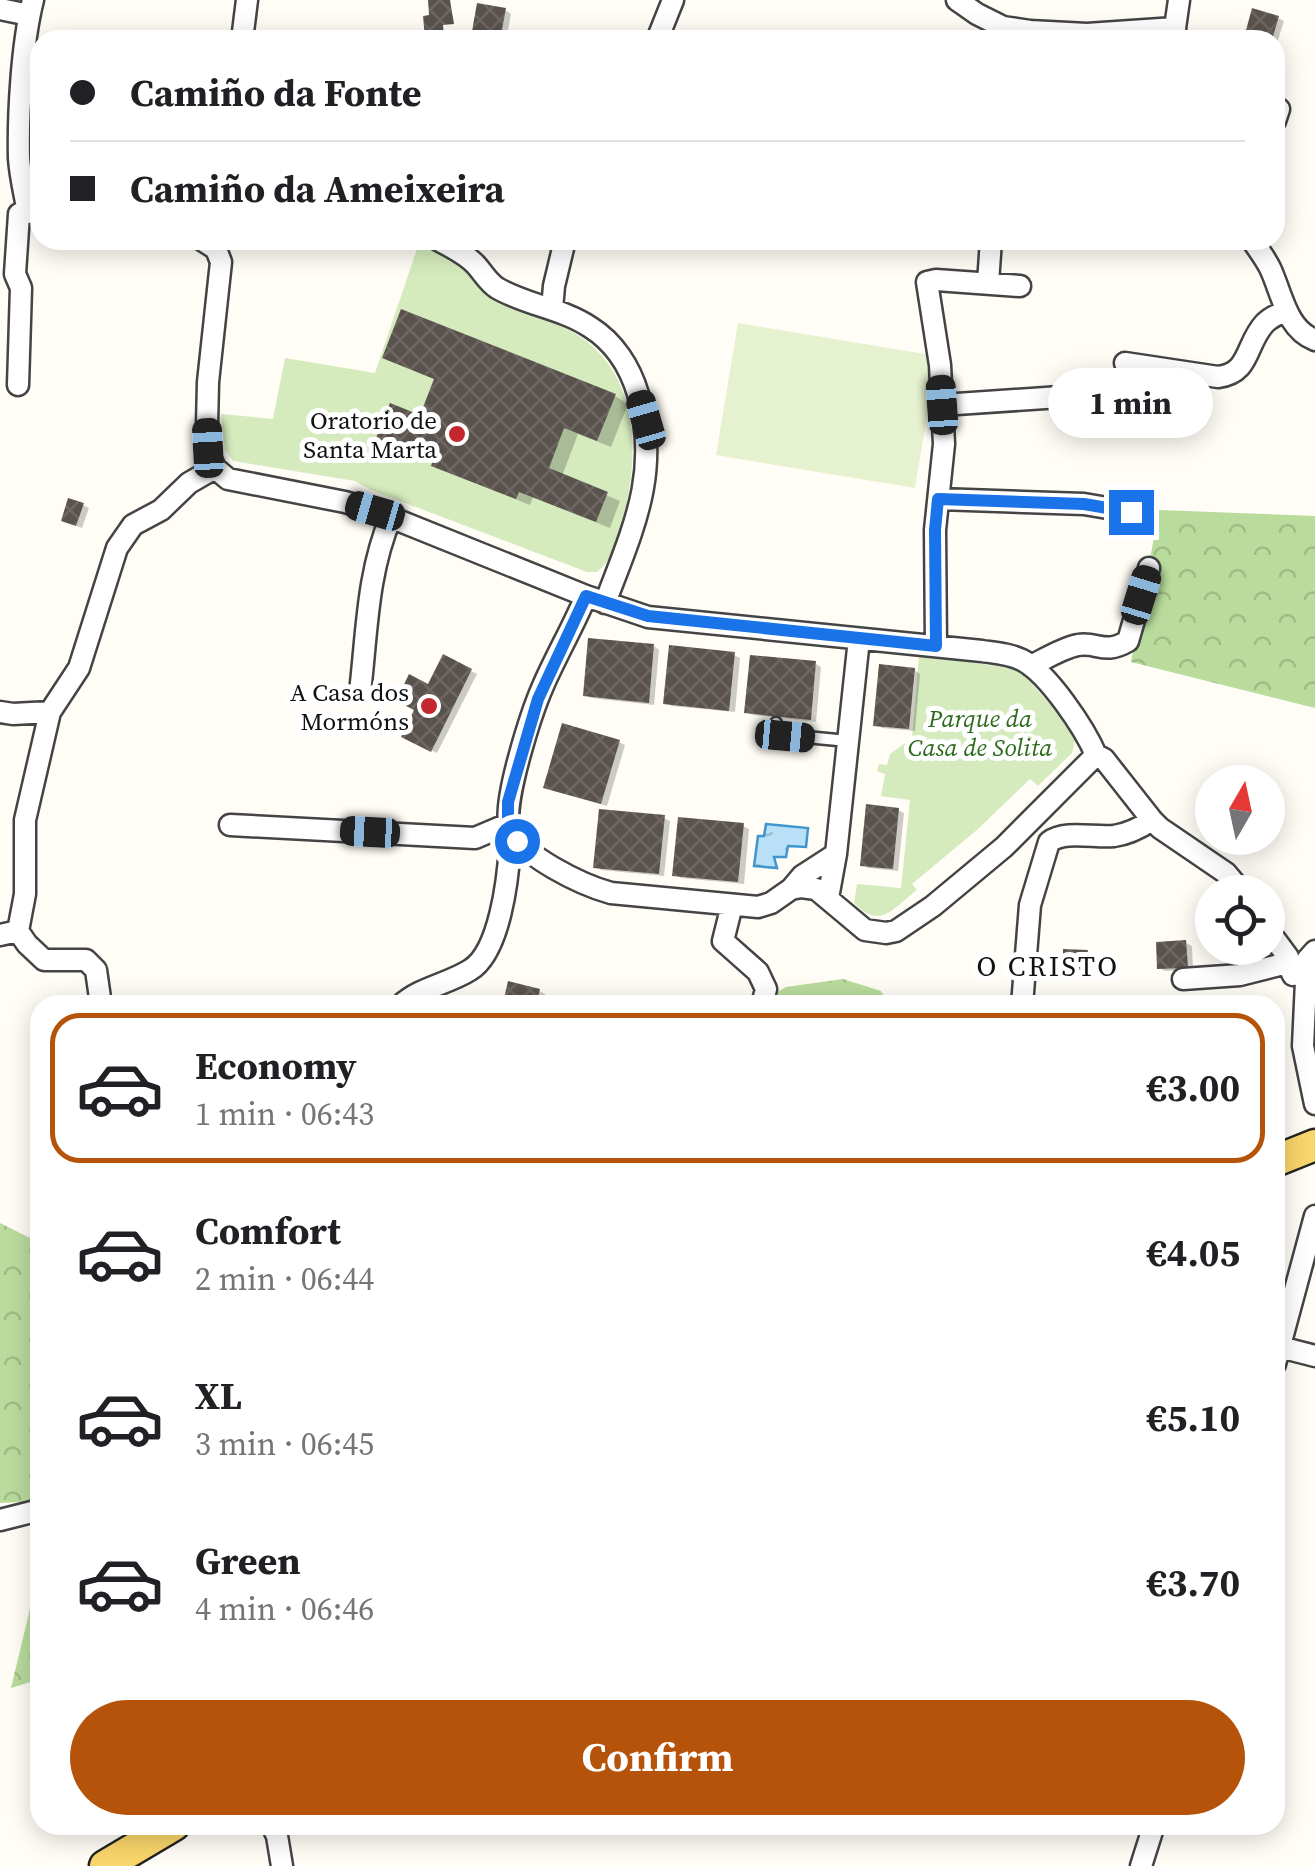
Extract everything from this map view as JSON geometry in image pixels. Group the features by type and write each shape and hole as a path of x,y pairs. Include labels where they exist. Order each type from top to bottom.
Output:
{"main road":[{"path":"1285,1141 1315,1131"},
{"path":"1285,1157 1315,1146"},
{"path":"104,1866 157,1835"},
{"path":"136,1866 184,1835"}],"street":[{"path":"244,30 248,0"},
{"path":"661,30 674,0"},
{"path":"957,0 1003,27 1023,30"},
{"path":"1176,30 1179,0"},
{"path":"0,10 31,7"},
{"path":"18,386 21,288 15,274 22,214 19,161 30,89"},
{"path":"216,250 221,262 206,425 215,468 228,479 345,502 648,616 1002,653 1024,660 1041,674 1087,733 1096,755 1104,759 1152,820 1228,875"},
{"path":"412,995 470,970 482,960 491,942 502,904 512,832 508,802 538,699 624,558 644,494 648,447 646,420 634,380 617,351 591,327 499,289 456,250"},
{"path":"552,309 563,250"},
{"path":"988,284 990,250"},
{"path":"1258,250 1301,334 1315,340"},
{"path":"936,646 935,530 944,444 940,365 927,282 1020,286"},
{"path":"1125,362 1230,376 1238,372 1268,320 1286,310"},
{"path":"942,405 1060,397"},
{"path":"100,995 96,970 86,960 44,960 9,933 25,894 25,820 50,712 79,668 117,548 133,525 161,510 189,483 215,468"},
{"path":"938,499 1084,504 1131,512"},
{"path":"360,692 368,600 376,558 391,518"},
{"path":"1031,666 1081,644 1116,648 1128,641 1149,568"},
{"path":"822,894 836,854 859,639"},
{"path":"0,712 50,712"},
{"path":"791,889 801,886 822,894 865,930 886,933 906,926 1004,847 1096,755"},
{"path":"1023,995 1030,905 1050,842 1058,837 1116,836 1152,820"},
{"path":"230,825 475,838 512,832"},
{"path":"512,832 540,859 611,893 758,907 771,903 836,854"},
{"path":"732,905 723,940 758,972 766,988 764,995"},
{"path":"1182,979 1240,975 1299,958 1304,1060 1315,1104"},
{"path":"1285,1292 1315,1216"},
{"path":"1285,1356 1315,1356"},
{"path":"0,1520 30,1512"},
{"path":"274,1835 282,1866"},
{"path":"1142,1866 1151,1835"}],"lane":[{"path":"776,724 785,736 848,740"}],"green space":[{"path":"417,250 441,250 497,297 558,324 592,346 617,378 630,416 632,436 624,516 604,565 597,572 587,572 355,481 233,461 225,450 221,414 273,419 285,358 375,373"},
{"path":"738,323 937,356 915,488 716,455"},
{"path":"1159,510 1315,516 1315,708 1131,662"},
{"name":"Parque da Casa de Solita","path":"919,655 1009,668 1025,676 1073,730 1075,741 1072,753 1038,786 1030,779 912,884 917,890 886,914 872,915 854,903 857,884 901,888 910,800 881,796 885,774 877,771 879,764 887,765 890,754 912,738"},
{"path":"843,979 883,995 773,995 786,987"},
{"path":"0,1223 30,1238 30,1502 0,1503"},
{"path":"30,1609 30,1682 11,1688"}],"water":[{"path":"766,824 808,828 806,847 788,846 786,857 774,857 777,868 754,866 758,836 764,836"}],"building":[{"path":"428,0 450,0 454,24 443,25 443,30 424,30 423,16 429,15"},
{"path":"477,3 506,8 502,30 472,30"},
{"path":"1252,8 1279,16 1275,30 1246,30"},
{"path":"401,309 616,394 597,441 564,428 549,468 608,492 596,522 519,492 516,499 431,466 433,460 376,438 390,403 420,415 434,379 382,358"},
{"path":"68,498 84,503 76,526 61,521"},
{"path":"588,638 654,644 649,703 583,696"},
{"path":"669,645 735,652 729,711 663,704"},
{"name":"A Casa dos Mormóns","path":"443,654 472,669 431,752 401,737 414,710 396,701 409,674 428,684"},
{"path":"750,655 816,661 811,720 744,713"},
{"path":"879,664 915,668 909,729 873,726"},
{"path":"562,723 620,740 601,804 543,788"},
{"path":"866,804 899,808 893,869 860,866"},
{"path":"599,809 665,815 659,874 593,868"},
{"path":"678,817 744,823 738,882 672,876"},
{"path":"1186,940 1188,968 1157,969 1156,942"},
{"path":"1063,949 1088,950 1086,976 1069,975 1069,965 1063,965"},
{"path":"508,981 540,989 538,995 505,995"}],"place":[{"name":"Oratorio de Santa Marta","path":"457,434"},
{"name":"A Casa dos Mormóns","path":"429,706"}],"district":[{"name":"O CRISTO","path":"1048,966"}],"route":[{"path":"517,841 508,824 508,802 538,699 586,596 648,616 936,646 938,499 1084,504 1131,512"}]}
